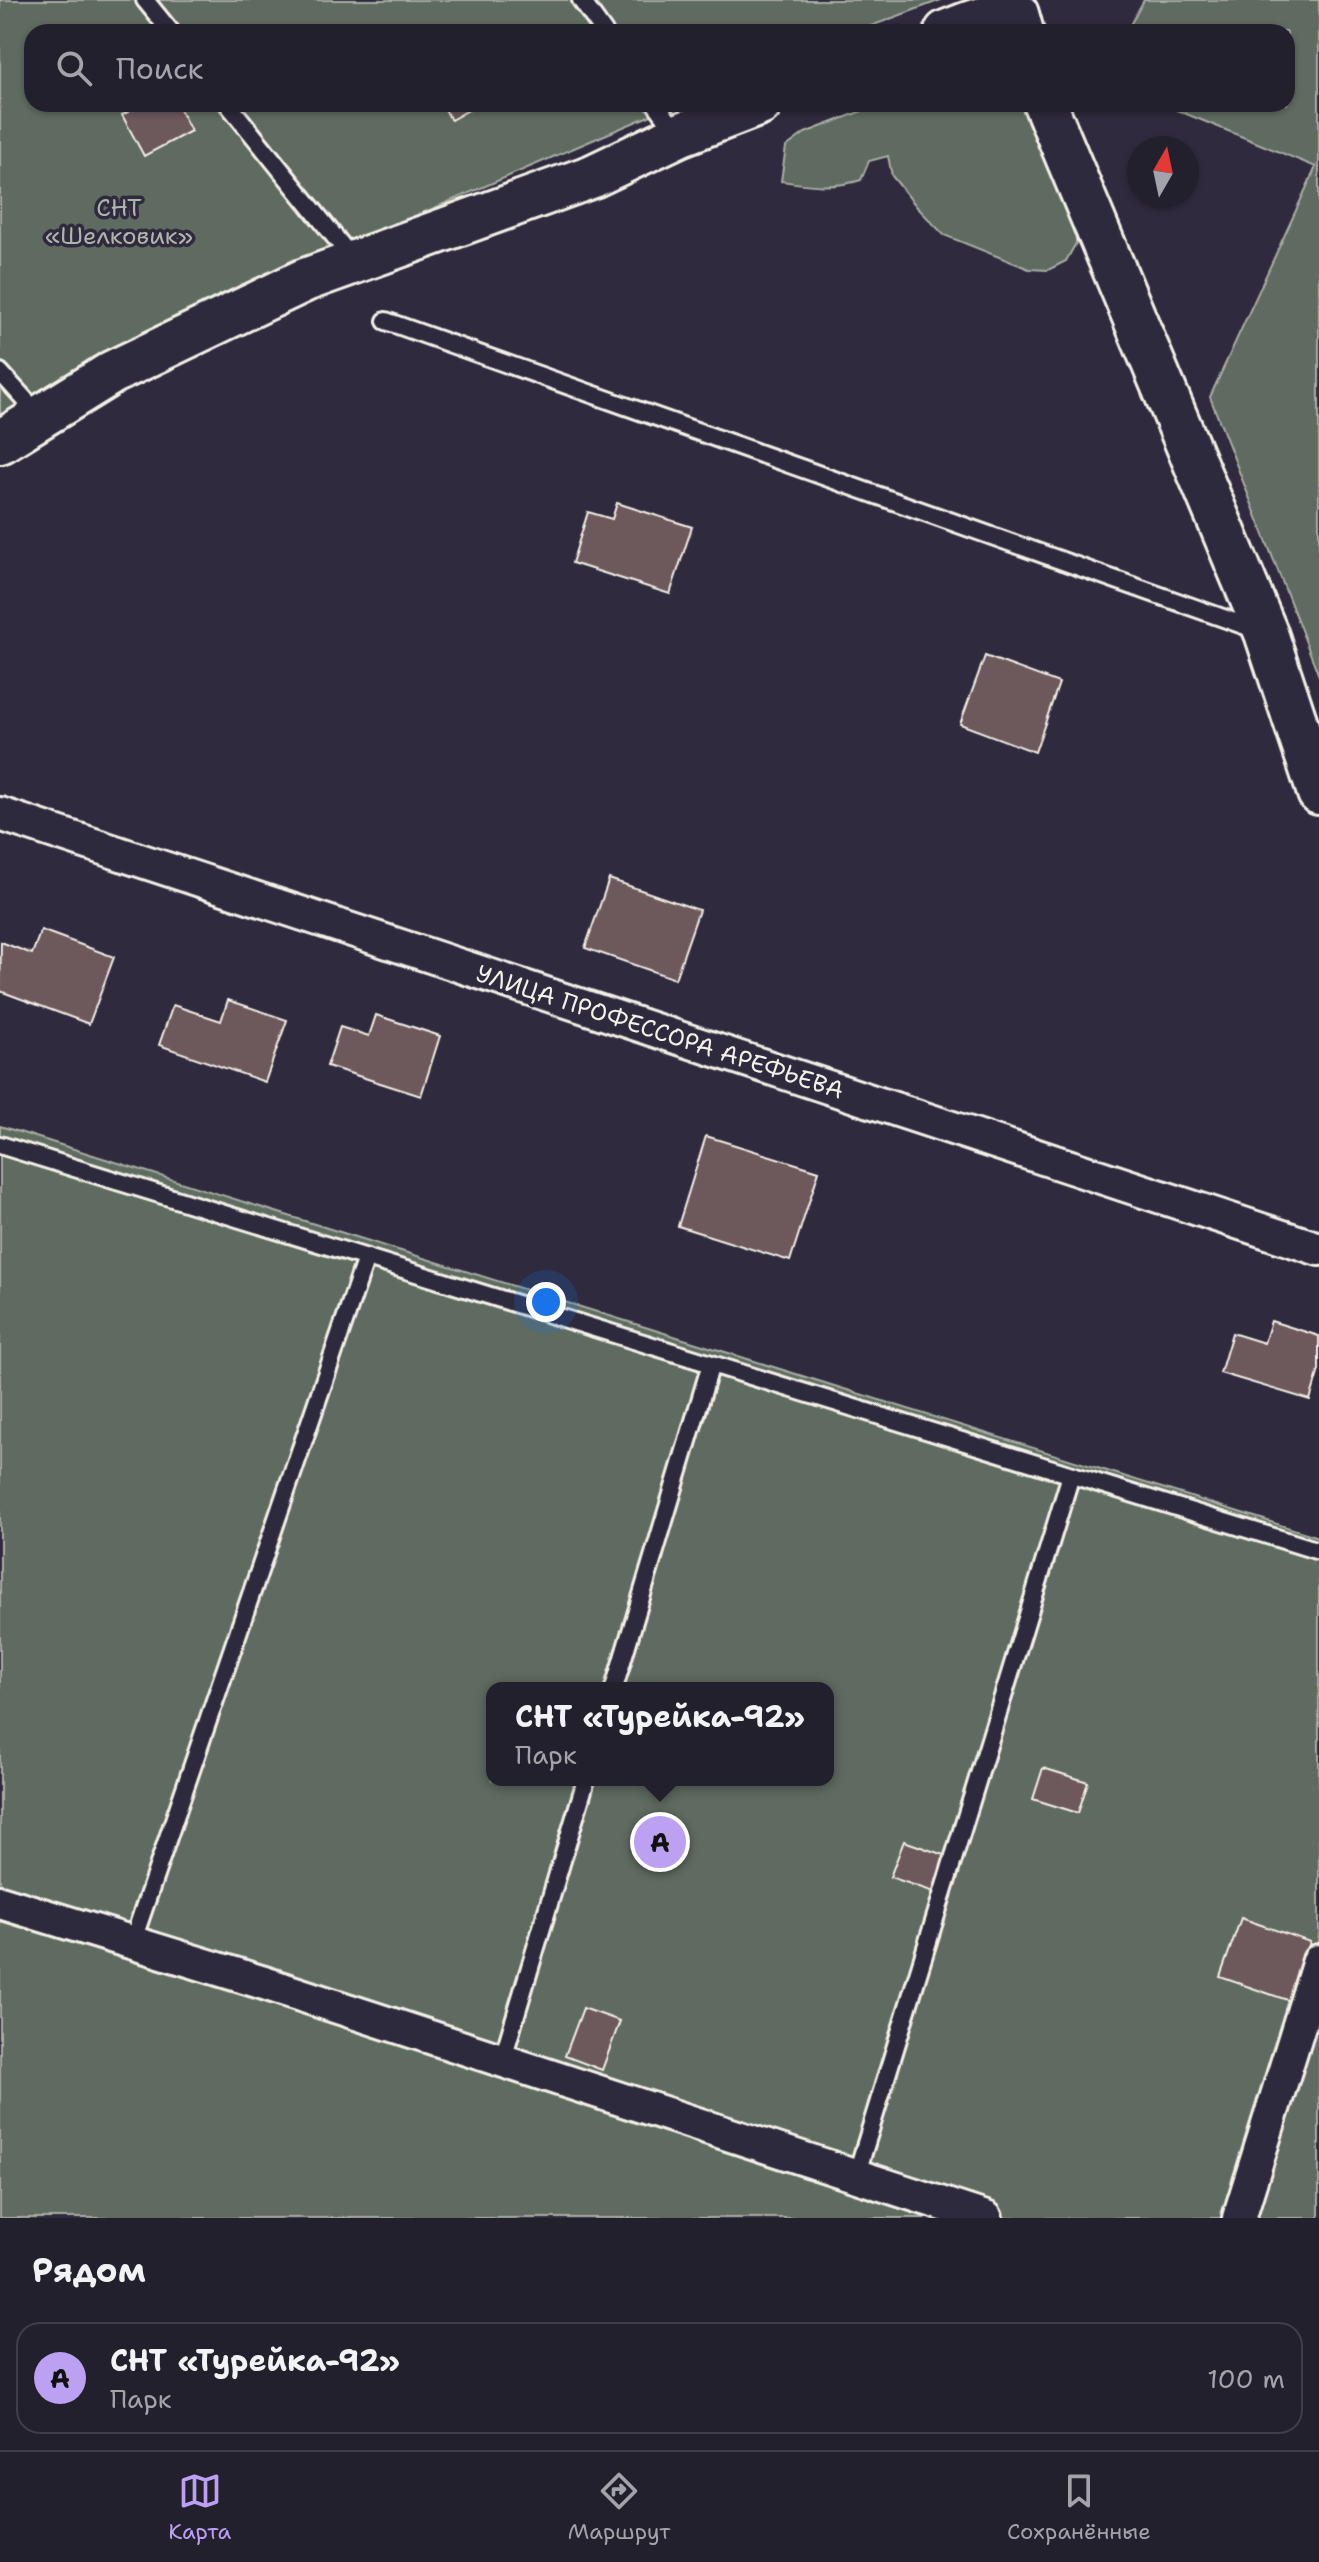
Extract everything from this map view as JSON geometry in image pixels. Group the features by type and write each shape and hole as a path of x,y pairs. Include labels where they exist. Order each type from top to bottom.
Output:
{"street":[{"path":"967,24 988,16 1015,15"},
{"path":"0,442 113,372 305,280 593,176 668,120 714,112"},
{"path":"1048,112 1266,633 1319,793"},
{"name":"УЛИЦА ПРОФЕССОРА АРЕФЬЕВА","path":"0,814 1319,1249"},
{"path":"0,1902 986,2218"},
{"path":"1239,2218 1319,1961"}],"lane":[{"path":"145,0 164,24"},
{"path":"581,0 598,24"},
{"path":"234,112 356,263"},
{"path":"386,321 1266,633"},
{"path":"0,372 40,415"},
{"path":"0,1145 1319,1551"},
{"path":"132,1943 366,1258"},
{"path":"616,1682 711,1364"},
{"path":"856,2176 1071,1475"},
{"path":"502,2061 584,1786"}],"green space":[{"name":"СНТ «Шелковик»","path":"0,0 941,0 876,24 24,24 24,112 658,112 289,270 0,422"},
{"path":"1144,0 1319,0 1319,676 1210,397 1316,167 1182,112 1295,112 1295,24 1130,24"},
{"path":"859,112 1026,112 1039,129 1076,224 1076,243 1066,261 1048,270 1029,269 944,235 892,176 888,156 869,161 861,180 851,183 821,185 781,181 786,147 805,133"},
{"path":"0,1126 1319,1537 1319,2218 0,2218"}],"building":[{"path":"128,112 181,112 191,131 144,156 122,115"},
{"path":"446,112 465,112 451,120"},
{"path":"617,503 692,527 670,594 572,563 588,512 612,519"},
{"path":"985,656 1059,683 1035,752 960,724"},
{"path":"609,879 699,910 675,979 585,948"},
{"path":"41,930 114,957 89,1024 0,991 1,942 32,954"},
{"path":"228,1000 287,1020 265,1082 159,1045 173,1005 221,1021"},
{"path":"376,1015 440,1036 421,1096 327,1066 340,1027 369,1036"},
{"path":"706,1136 819,1171 790,1261 678,1226"},
{"path":"1271,1321 1319,1336 1319,1370 1310,1400 1220,1373 1232,1333 1264,1343"},
{"path":"1043,1768 1088,1782 1078,1813 1033,1799"},
{"path":"904,1841 947,1856 934,1892 890,1877"},
{"path":"1241,1918 1310,1942 1290,2001 1220,1977"},
{"path":"583,2008 620,2021 602,2070 565,2056"}],"place":[{"name":"СНТ «Турейка-92»","path":"660,1842"}]}
